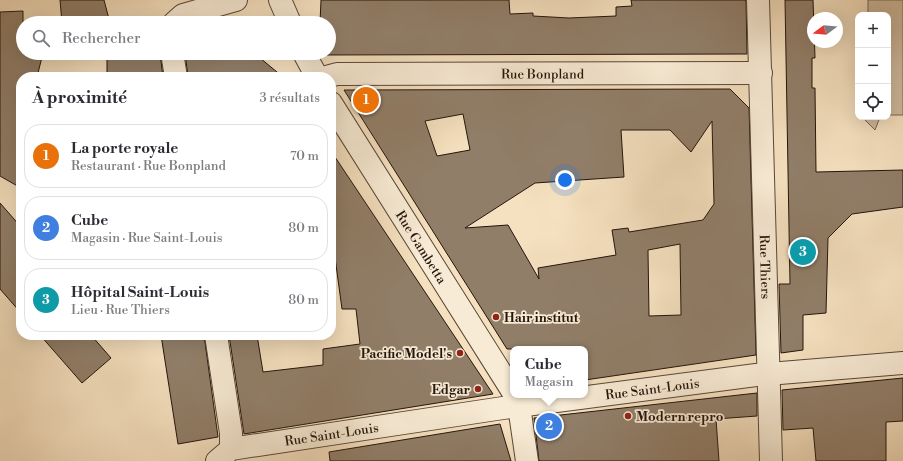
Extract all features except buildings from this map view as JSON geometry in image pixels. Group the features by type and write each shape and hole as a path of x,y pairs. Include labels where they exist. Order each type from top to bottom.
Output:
{"street":[{"path":"182,16 236,0"},
{"path":"280,0 287,16"},
{"name":"Rue Thiers","path":"758,0 771,461"},
{"path":"173,60 175,72"},
{"path":"308,60 314,72"},
{"name":"Rue Bonpland","path":"336,74 761,72"},
{"name":"Rue Gambetta","path":"336,110 510,387"},
{"path":"217,340 231,433 224,455"},
{"name":"Rue Saint-Louis","path":"588,390 903,363"},
{"name":"Rue Saint-Louis","path":"224,455 511,398"},
{"name":"Rue Gambetta","path":"516,398 527,461"}],"shaded area":[{"path":"868,0 903,0 903,115 891,115 891,12 868,12"},
{"path":"865,120 879,120 875,130"}],"place":[{"name":"La porte royale","path":"366,100"},
{"name":"Hôpital Saint-Louis","path":"803,252"},
{"name":"Hair institut","path":"496,317"},
{"name":"Pacific Model's","path":"460,353"},
{"name":"Edgar","path":"478,389"},
{"name":"Modern repro","path":"628,416"},
{"name":"Cube","path":"549,426"}]}
